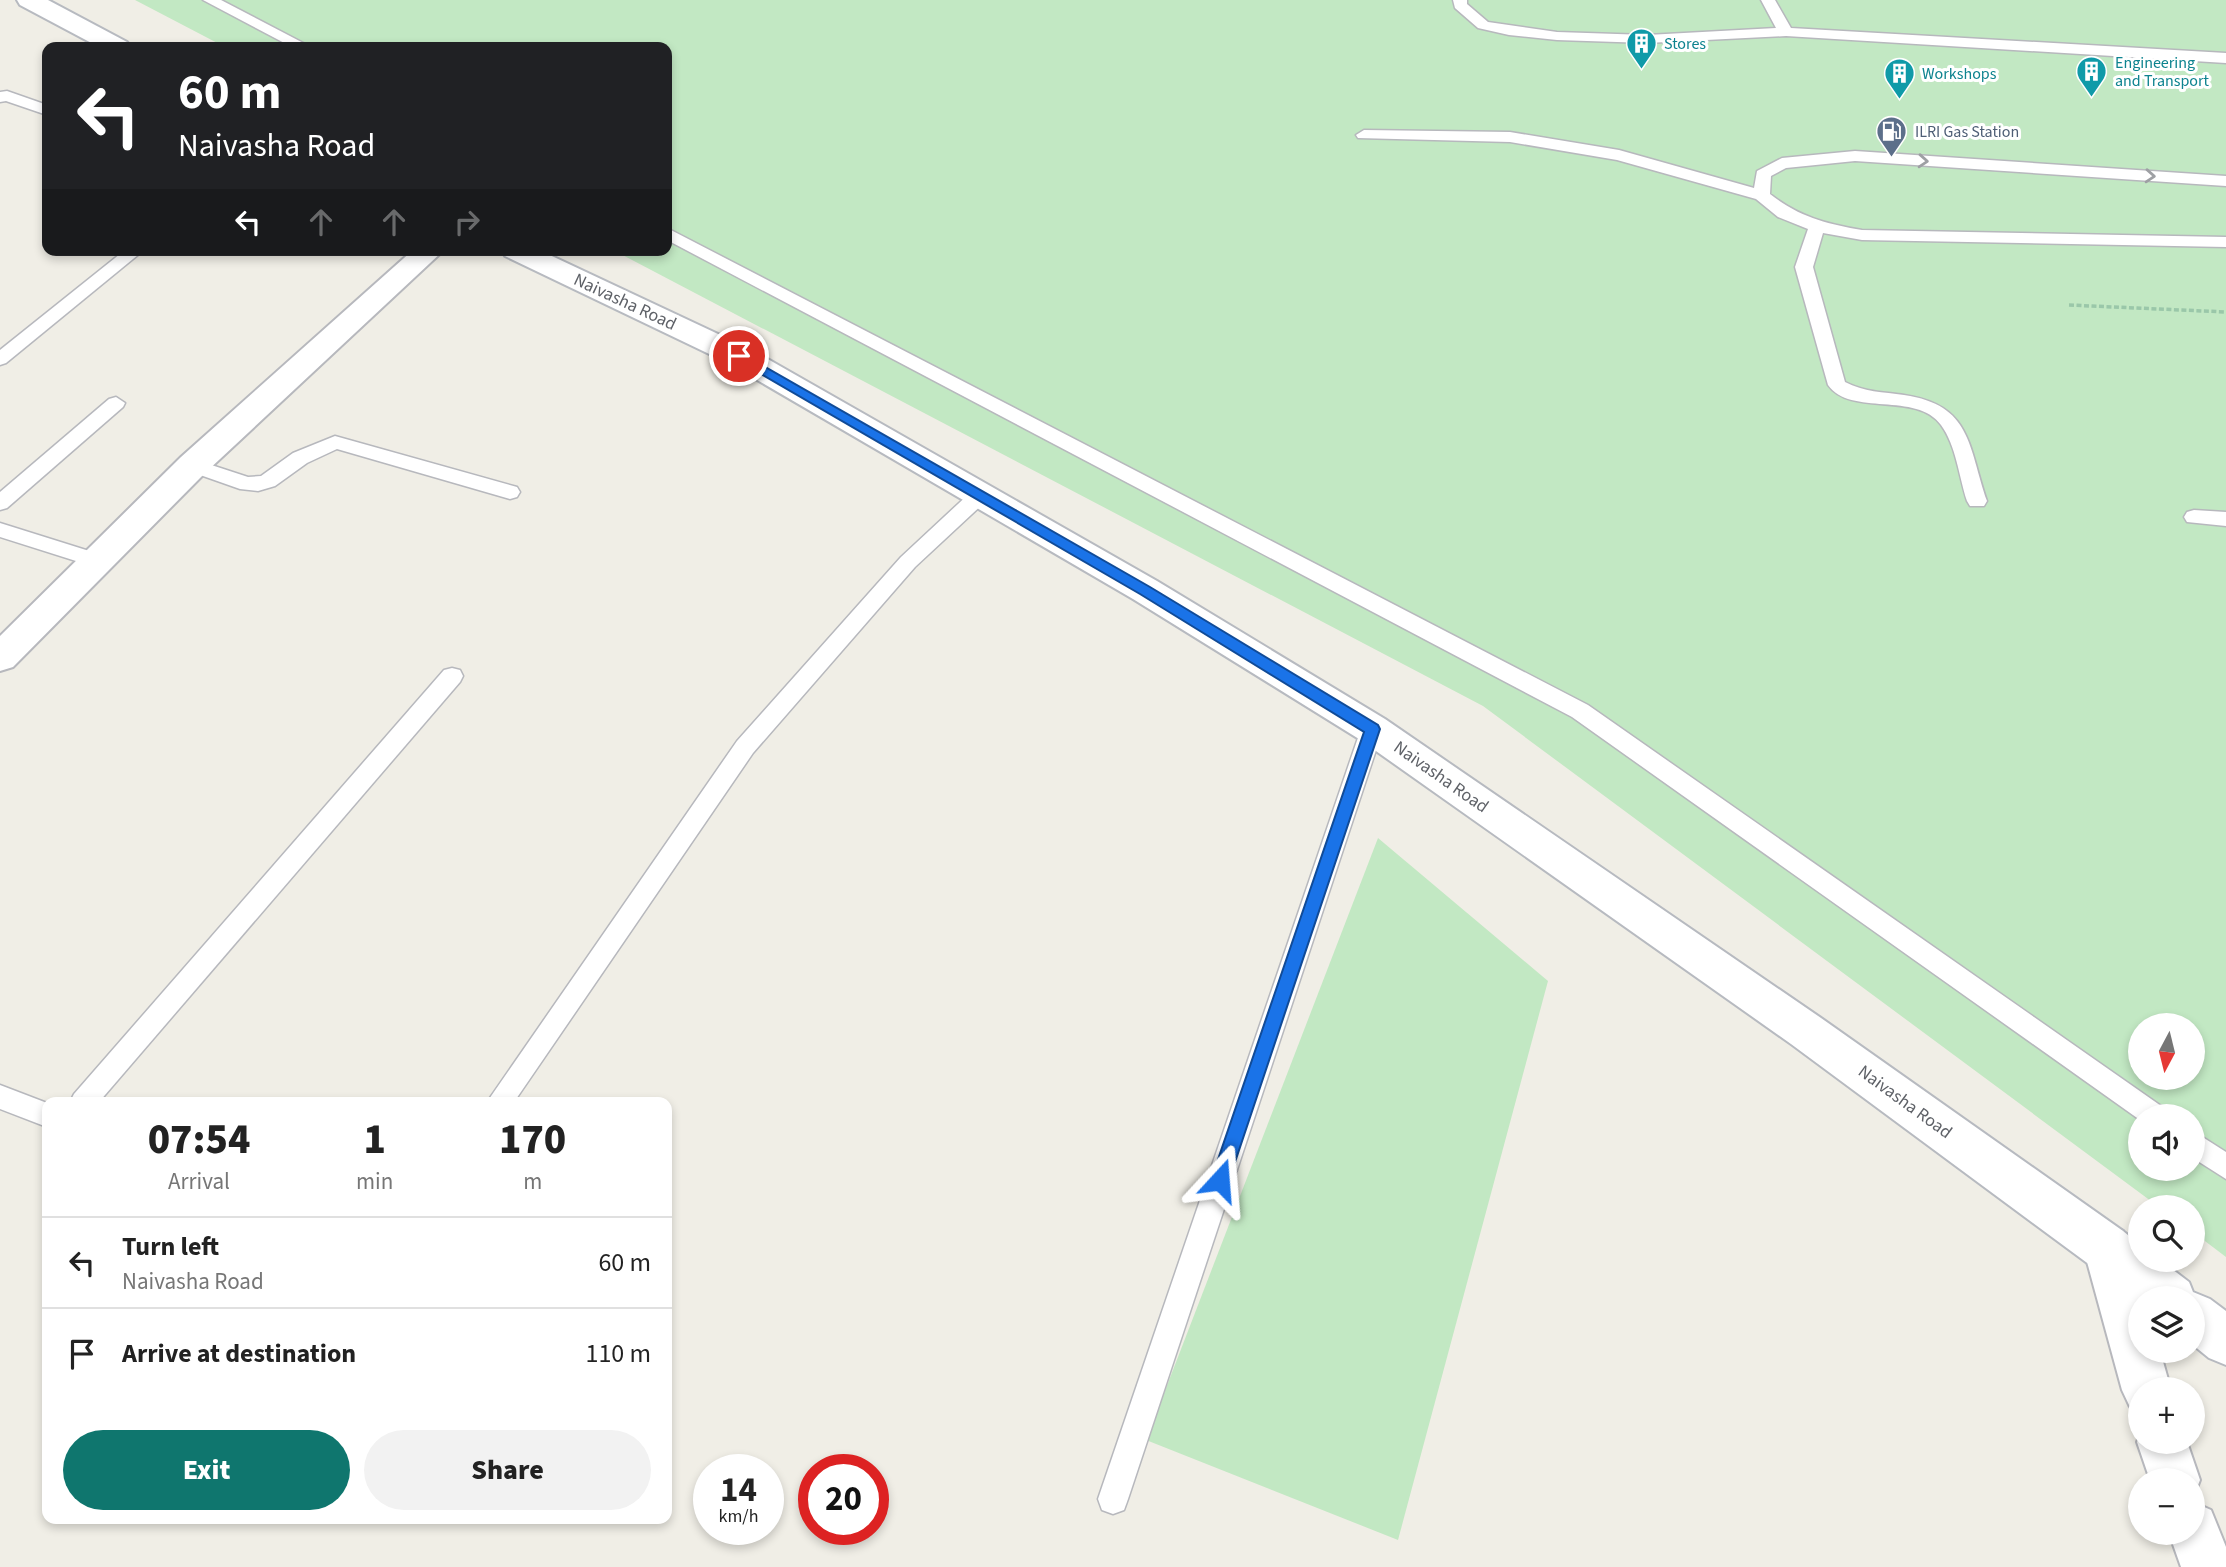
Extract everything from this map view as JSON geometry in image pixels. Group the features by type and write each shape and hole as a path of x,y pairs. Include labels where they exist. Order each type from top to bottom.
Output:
{"main road":[{"path":"29,0 109,42"},
{"path":"0,659 193,465 423,256"},
{"name":"Naivasha Road","path":"528,256 739,356 1145,590 1372,729 1806,1031 2156,1286"},
{"path":"2106,1247 2143,1377"},
{"path":"2205,1324 2226,1341"},
{"path":"2199,1545 2207,1567"}],"lane":[{"path":"210,0 293,42"},
{"path":"1460,0 1460,5 1483,25 1545,35 1647,39 1786,32 2226,58"},
{"path":"1768,0 1786,32"},
{"path":"0,97 7,96 42,108"},
{"path":"1364,135 1510,136 1619,155 1762,195 1784,213 1817,227 1862,235 2226,242"},
{"path":"1762,195 1763,174 1782,163 1855,156 2226,181"},
{"path":"1817,227 1804,267 1837,385 1849,394 1920,403 1934,409 1950,422 1977,501"},
{"path":"672,236 1580,711 2138,1104"},
{"path":"0,359 129,256"},
{"path":"0,503 116,403"},
{"path":"193,465 247,484 258,484 268,481 300,458 335,442 510,492"},
{"path":"503,1097 745,747 908,562 979,496"},
{"path":"2194,517 2226,519"},
{"path":"0,530 95,561"},
{"path":"87,1097 452,676"},
{"path":"1113,1499 1372,729"},
{"path":"0,1097 42,1113"},
{"path":"2205,1152 2226,1167"}],"path":[{"path":"2069,305 2226,312"}],"green space":[{"path":"135,0 2226,0 2226,1257 2205,1241 2205,1195 2143,1195 1483,706 624,256 672,256 672,42 215,42"},
{"path":"1378,838 1548,981 1398,1540 1146,1440"}],"place":[{"name":"Stores","path":"1641,71"},
{"name":"Engineering and Transport","path":"2092,99"},
{"name":"Workshops","path":"1899,101"},
{"name":"ILRI Gas Station","path":"1892,159"}],"route":[{"path":"739,356 1145,590 1372,729 1220,1180"}]}
